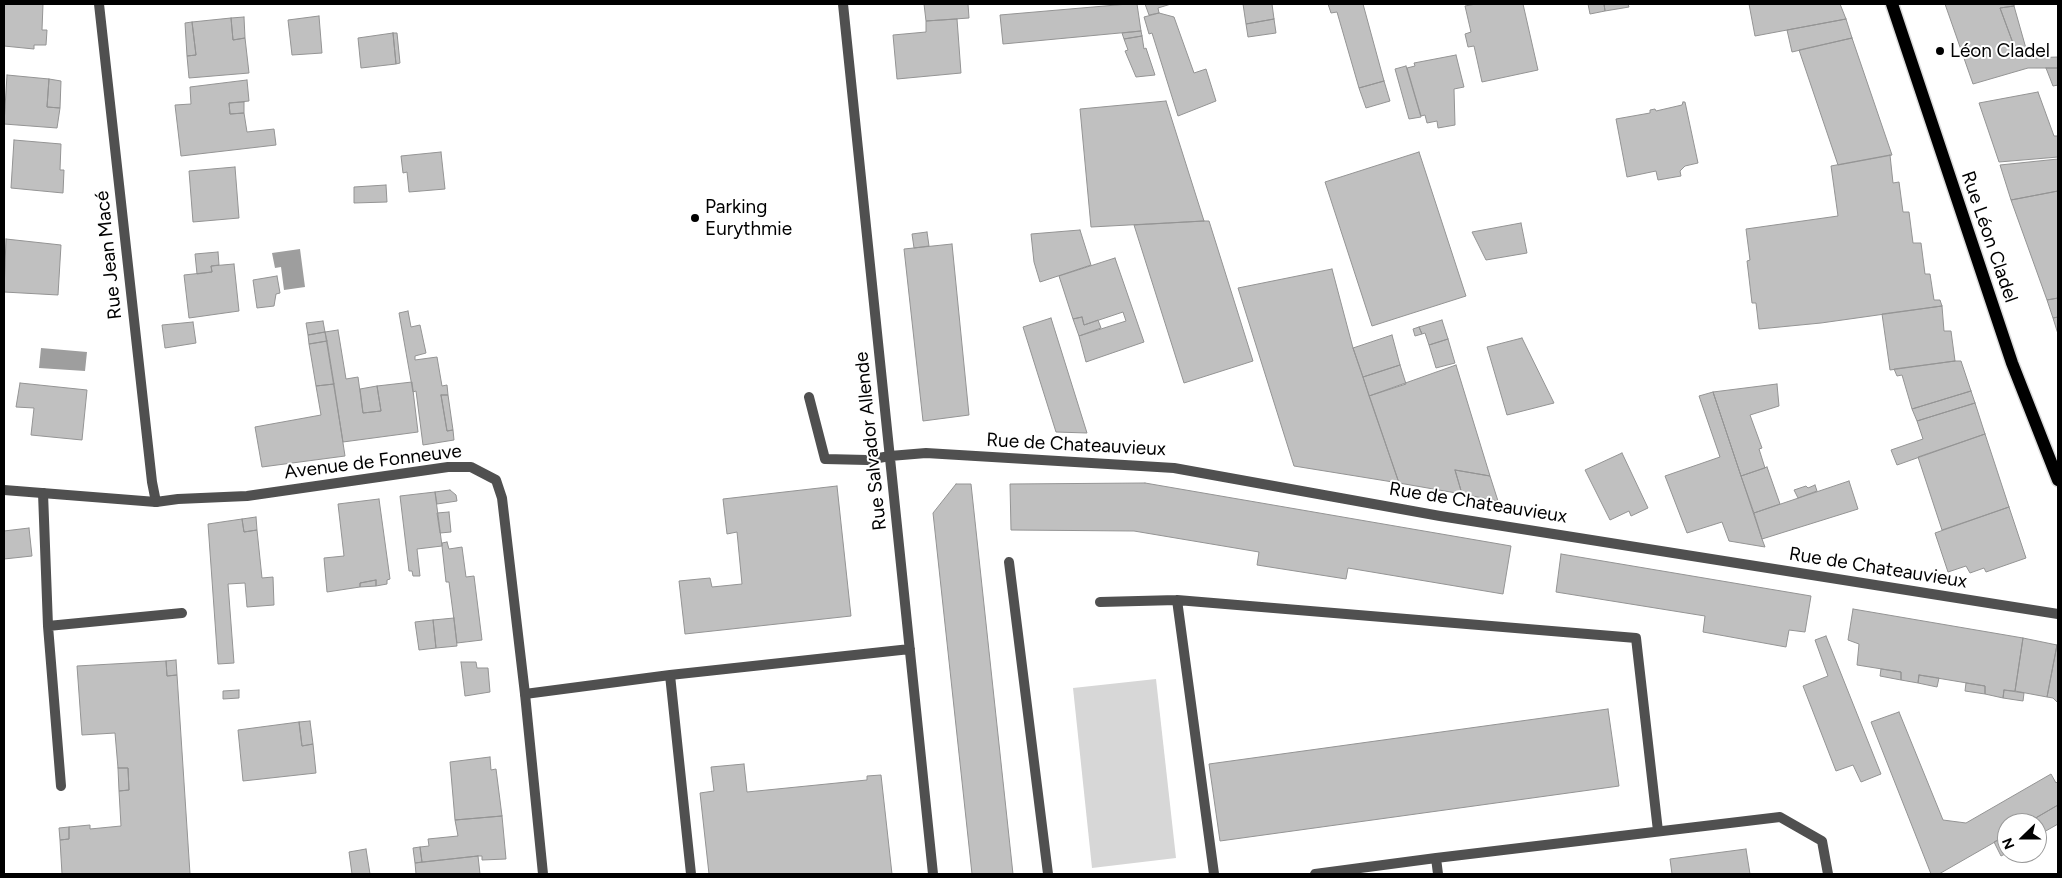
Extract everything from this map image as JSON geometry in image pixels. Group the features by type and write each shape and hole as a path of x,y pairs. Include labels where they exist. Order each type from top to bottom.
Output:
{"main road":[{"name":"Rue Léon Cladel","path":"1892,4 2012,363 2058,480"}],"street":[{"name":"Rue Jean Macé","path":"100,4 150,463 156,502"},
{"name":"Rue Salvador Allende","path":"843,4 933,874"},
{"name":"Rue de Chateauvieux","path":"809,397 824,459 867,460 926,453 1174,468 1450,517 2058,614"},
{"name":"Avenue de Fonneuve","path":"4,490 156,502 178,499 247,496 448,467 471,467 496,480 502,498 525,694 543,874"},
{"path":"43,493 48,626 61,786"},
{"path":"1009,562 1048,874"},
{"path":"1178,600 1214,874"},
{"path":"1100,602 1178,600 1636,638 1658,831"},
{"path":"48,626 182,613"},
{"path":"525,694 670,674 910,649"},
{"path":"670,674 691,874"},
{"path":"1315,874 1780,817 1822,841 1828,874"},
{"path":"1436,858 1438,874"}],"shaded area":[{"path":"300,249 305,287 284,290 281,267 275,268 272,253"},
{"path":"41,348 87,352 85,371 39,368"},
{"path":"1156,679 1176,858 1092,868 1073,688"}],"building":[{"path":"4,4 43,4 42,30 47,30 46,45 34,45 34,49 4,46"},
{"path":"924,4 968,4 969,18 926,21"},
{"path":"1137,4 1141,31 1003,44 1000,15"},
{"path":"1145,4 1171,4 1158,8 1159,13 1149,15"},
{"path":"1243,4 1272,4 1274,19 1246,24"},
{"path":"1328,4 1363,4 1384,81 1359,88 1337,12 1331,13"},
{"path":"1476,4 1523,4 1538,70 1482,82 1474,46 1468,47 1465,34 1471,32 1465,6"},
{"path":"1588,4 1604,4 1605,11 1590,14"},
{"path":"1604,4 1628,4 1629,7 1605,11"},
{"path":"1749,4 1840,4 1846,19 1755,36"},
{"path":"1945,4 2014,4 2014,6 2000,8 2017,54 2027,52 2029,58 2058,57 2058,68 2028,68 1973,84"},
{"path":"2014,6 2027,52 2017,54 2000,8"},
{"path":"1159,13 1174,17 1194,73 1206,69 1216,101 1178,116 1152,33 1149,34 1144,17"},
{"path":"319,16 322,53 292,55 288,20"},
{"path":"244,17 245,38 233,40 231,18"},
{"path":"231,18 233,40 245,38 249,73 189,78 187,56 196,55 192,22"},
{"path":"957,19 961,73 897,79 893,35 926,32 926,21"},
{"path":"1274,19 1276,33 1248,37 1246,24"},
{"path":"1846,19 1852,38 1792,52 1787,30"},
{"path":"192,22 196,55 187,56 185,23"},
{"path":"1141,31 1142,36 1124,39 1122,33"},
{"path":"393,33 397,33 400,63 396,64"},
{"path":"393,33 396,64 361,68 358,38"},
{"path":"1142,36 1144,49 1146,48 1155,75 1136,77 1125,51 1128,50 1124,39"},
{"path":"1852,38 1892,155 1838,165 1799,50"},
{"path":"1456,55 1464,87 1454,89 1455,125 1438,128 1437,121 1427,123 1425,115 1421,116 1407,68 1415,66 1414,63"},
{"path":"1406,66 1421,117 1409,119 1395,69"},
{"path":"2046,68 2058,68 2058,85 2053,86"},
{"path":"7,75 49,79 47,107 60,108 57,128 4,124"},
{"path":"49,79 61,81 60,108 47,107"},
{"path":"247,80 249,101 229,103 230,114 244,113 247,132 274,129 276,145 181,156 175,105 191,104 190,87"},
{"path":"1384,81 1390,101 1366,108 1359,88"},
{"path":"2038,92 2054,136 2058,136 2058,157 1999,162 1979,103"},
{"path":"1166,101 1204,221 1091,227 1080,109"},
{"path":"244,102 244,113 230,114 229,103"},
{"path":"1685,102 1698,163 1685,166 1680,171 1681,176 1658,180 1656,171 1627,177 1616,119 1650,113 1650,110 1655,109 1656,111 1682,105"},
{"path":"14,140 61,144 60,170 64,170 63,193 11,188"},
{"path":"441,152 445,189 409,192 407,172 403,173 401,156"},
{"path":"1419,152 1466,296 1372,326 1325,182"},
{"path":"1890,155 1893,183 1899,182 1903,212 1909,212 1913,243 1921,243 1925,274 1930,274 1934,300 1940,300 1942,306 1821,323 1759,329 1756,303 1752,303 1747,261 1750,260 1746,229 1838,216 1831,166"},
{"path":"2058,159 2058,191 2011,200 2000,165"},
{"path":"235,167 239,218 193,222 189,171"},
{"path":"386,185 387,202 354,203 354,187"},
{"path":"2058,191 2058,298 2047,300 2011,200"},
{"path":"1209,221 1253,361 1184,383 1134,225"},
{"path":"1521,223 1527,253 1486,260 1472,232"},
{"path":"1080,230 1091,265 1040,282 1034,262 1031,234"},
{"path":"927,232 929,246 914,248 912,234"},
{"path":"6,239 61,245 58,295 4,292"},
{"path":"952,244 969,415 923,421 904,249"},
{"path":"218,252 219,265 211,266 212,272 197,274 195,254"},
{"path":"1115,258 1144,342 1086,362 1079,336 1126,321 1123,312 1084,325 1082,317 1073,319 1059,276"},
{"path":"234,264 239,311 189,318 184,275 212,272 211,266"},
{"path":"1332,269 1353,348 1399,483 1294,466 1238,288"},
{"path":"277,276 280,293 276,294 274,306 257,308 253,280"},
{"path":"2058,298 2058,317 2053,318 2047,300"},
{"path":"1942,306 1944,331 1951,331 1955,361 1890,370 1882,314"},
{"path":"408,311 411,327 420,325 426,353 415,356 415,360 437,357 442,386 447,385 448,395 441,395 447,431 453,430 454,440 423,445 416,391 413,392 399,313"},
{"path":"1082,317 1084,325 1098,320 1101,328 1079,336 1073,319"},
{"path":"2058,317 2058,334 2053,318"},
{"path":"1051,318 1087,433 1056,432 1023,327"},
{"path":"1442,320 1448,339 1429,345 1425,333 1422,334 1419,327"},
{"path":"323,321 325,332 308,335 306,323"},
{"path":"193,322 196,343 165,348 162,325"},
{"path":"1419,327 1422,334 1415,336 1413,329"},
{"path":"338,330 346,379 358,377 363,413 381,411 377,386 412,382 418,432 343,442 325,332"},
{"path":"325,332 327,341 309,344 308,335"},
{"path":"1392,335 1400,365 1363,377 1353,348"},
{"path":"1522,338 1554,403 1507,415 1487,347"},
{"path":"1448,339 1455,363 1436,368 1429,345"},
{"path":"327,341 334,384 316,386 309,344"},
{"path":"1961,361 1971,391 1912,409 1902,375 1897,376 1894,369"},
{"path":"1400,365 1406,384 1369,396 1363,377"},
{"path":"1456,365 1490,476 1455,470 1462,494 1399,483 1369,396"},
{"path":"20,383 87,390 82,440 31,435 34,408 16,407"},
{"path":"334,384 345,456 262,467 255,427 321,415 316,386"},
{"path":"1777,384 1779,406 1750,415 1762,448 1759,449 1765,468 1741,476 1713,392"},
{"path":"377,386 381,411 363,413 360,389"},
{"path":"1971,391 1975,403 1917,421 1912,409"},
{"path":"1713,392 1765,547 1729,541 1722,522 1687,533 1665,476 1720,457 1699,396"},
{"path":"441,395 448,395 453,430 447,431"},
{"path":"1975,403 1985,434 1897,465 1891,450 1923,439 1917,421"},
{"path":"1985,434 2009,507 1942,530 1918,457"},
{"path":"1622,453 1648,508 1631,516 1629,511 1610,520 1585,470"},
{"path":"1767,467 1780,504 1754,513 1741,476"},
{"path":"1455,470 1490,476 1498,501 1462,494"},
{"path":"1849,481 1858,509 1762,539 1754,513"},
{"path":"1145,483 1511,546 1503,594 1348,568 1346,579 1257,565 1259,552 1134,531 1011,530 1010,484"},
{"path":"956,484 971,484 1013,874 972,874 933,513"},
{"path":"1815,485 1817,491 1798,498 1794,490 1806,486 1808,488"},
{"path":"837,486 851,616 685,634 679,581 710,578 712,587 742,584 737,532 727,534 723,499"},
{"path":"450,490 456,495 457,501 437,504 435,492"},
{"path":"435,492 442,546 417,549 420,576 413,576 412,571 409,571 400,496"},
{"path":"379,499 390,579 387,580 387,584 376,586 376,580 360,583 360,587 327,592 324,558 344,556 338,504"},
{"path":"2009,507 2026,558 1986,572 1984,568 1970,573 1966,566 1948,572 1935,533"},
{"path":"449,512 451,532 440,533 437,513"},
{"path":"256,517 257,530 244,532 242,519"},
{"path":"242,519 244,532 257,530 262,578 273,577 274,605 247,607 245,583 228,584 234,663 218,664 208,524"},
{"path":"29,528 32,556 4,559 4,531"},
{"path":"447,542 449,549 462,547 466,577 474,576 482,640 457,643 449,582 446,582 442,546 442,543"},
{"path":"1561,554 1811,596 1805,632 1789,630 1786,647 1703,632 1705,616 1556,592"},
{"path":"376,580 376,586 360,587 360,583"},
{"path":"1853,609 2023,638 2015,691 2004,690 2003,698 1985,694 1985,686 1919,675 1918,683 1901,680 1901,672 1857,665 1859,644 1848,640"},
{"path":"454,618 457,646 436,648 433,620"},
{"path":"433,620 436,648 419,650 415,622"},
{"path":"1826,636 1881,774 1861,782 1853,765 1836,771 1803,686 1828,676 1815,640"},
{"path":"2023,638 2057,645 2047,697 2015,691"},
{"path":"2057,645 2058,703 2053,698 2047,697"},
{"path":"176,660 177,675 167,676 166,661"},
{"path":"166,661 167,676 177,675 190,874 62,874 60,840 69,839 69,827 90,825 90,829 121,826 119,791 129,790 128,768 118,768 115,733 82,735 77,666"},
{"path":"461,662 476,662 477,668 488,668 490,692 465,696"},
{"path":"1881,669 1901,672 1901,680 1880,676"},
{"path":"1919,675 1939,678 1937,687 1918,683"},
{"path":"1966,683 1985,686 1985,694 1965,691"},
{"path":"239,690 239,698 223,699 223,691"},
{"path":"2004,690 2024,693 2023,701 2003,698"},
{"path":"1608,709 1619,786 1220,841 1209,764"},
{"path":"1899,712 1943,820 1966,823 2051,774 2056,783 2058,781 2058,805 2044,813 1997,813 1997,841 1939,874 1931,874 1871,722"},
{"path":"310,721 313,744 302,746 299,722"},
{"path":"299,722 302,746 313,744 316,773 243,781 238,730"},
{"path":"490,757 491,770 496,769 502,816 455,820 450,762"},
{"path":"744,764 747,792 867,780 867,776 881,775 892,874 709,874 700,793 714,791 711,767"},
{"path":"118,768 128,768 129,790 119,791"},
{"path":"2058,805 2058,824 2047,830 2047,813 2044,813"},
{"path":"502,816 506,859 482,860 482,856 478,856 422,862 420,847 429,846 428,839 458,836 455,820"},
{"path":"69,827 69,839 60,840 59,828"},
{"path":"420,847 422,862 415,863 413,848"},
{"path":"366,849 370,874 352,874 349,852"},
{"path":"1746,849 1750,874 1672,874 1670,859"},
{"path":"478,856 480,874 416,874 415,863"}],"place":[{"name":"Léon Cladel","path":"1940,51"},
{"name":"Parking Eurythmie","path":"695,218"}]}
